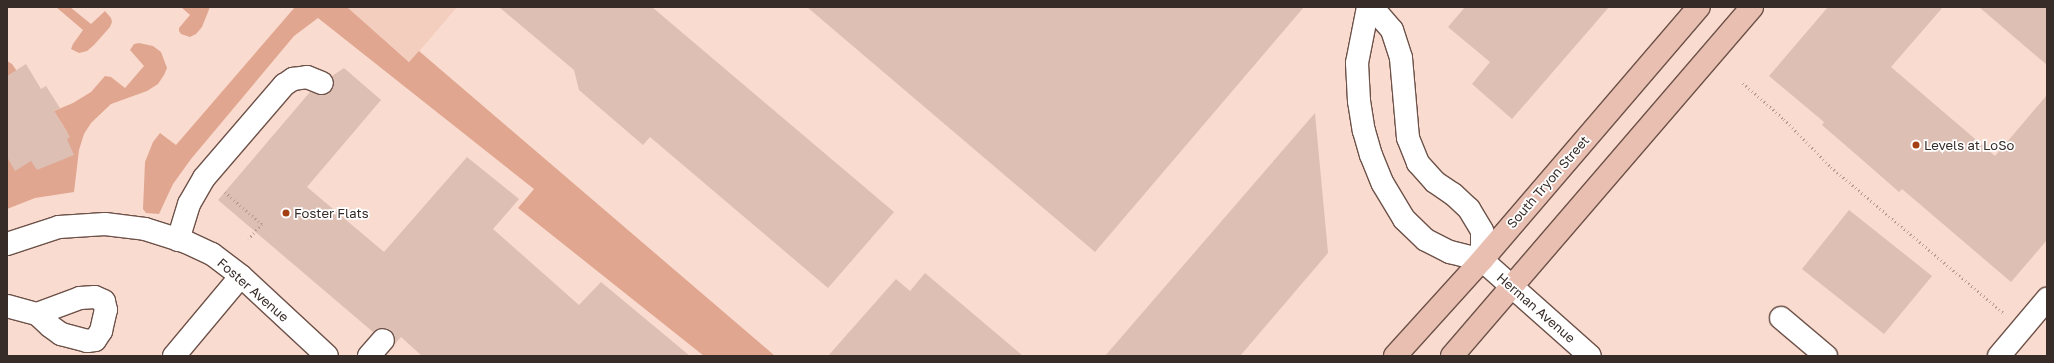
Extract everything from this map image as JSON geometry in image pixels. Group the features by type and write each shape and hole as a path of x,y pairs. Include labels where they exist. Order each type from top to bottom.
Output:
{"main road":[{"name":"South Tryon Street","path":"1395,356 1482,260 1699,7"},
{"path":"1452,356 1752,7"}],"street":[{"path":"1368,7 1357,63 1359,101 1371,155 1383,184 1404,218 1426,240 1450,252 1482,260 1482,231 1469,209 1453,194 1435,182 1418,163 1408,138 1401,58 1392,30 1372,7"},
{"path":"178,240 190,204 204,178 284,85 293,79 307,77 322,83"},
{"name":"Foster Avenue","path":"7,244 59,227 105,224 146,229 178,240 212,254 241,276 327,356"},
{"name":"Herman Avenue","path":"1482,260 1583,353"},
{"path":"174,356 241,276"},
{"path":"1998,356 2047,299"},
{"path":"7,306 37,314"},
{"path":"1780,318 1826,356"}],"path":[{"path":"1743,83 1784,119 1831,167 2022,328"},
{"path":"221,189 262,224 249,239"}],"shaded area":[{"path":"56,7 70,7 91,24 105,11 111,18 112,22 110,27 94,45 87,51 79,53 71,49 83,30"},
{"path":"181,7 210,7 202,27 196,34 190,37 181,34 179,31 179,28 190,15"},
{"path":"295,7 347,7 409,62 419,51 775,356 704,356 518,208 534,189 318,18 294,36 191,159 173,184 159,214 146,213 143,209 145,162 153,142 160,133 176,145"},
{"path":"347,7 457,7 410,62"},
{"path":"139,43 153,46 161,52 167,68 164,75 158,84 147,91 111,104 91,123 84,134 79,150 74,192 35,198 7,209 7,61 12,64 61,135 67,132 54,111 73,103 91,92 105,76 111,77 125,88 144,66 130,50 134,44"}],"building":[{"path":"499,7 652,7 894,212 828,288 650,137 643,145 579,90 574,70"},
{"path":"807,7 1304,7 1095,252"},
{"path":"1465,7 1609,7 1512,119 1472,84 1490,62 1448,27"},
{"name":"Levels at LoSo","path":"1828,7 1943,7 1891,67 1995,156 2047,95 2047,240 2011,282 1902,189 1899,192 1822,125 1824,122 1769,76"},
{"path":"1979,7 2047,7 2047,65"},
{"path":"26,64 41,89 46,86 60,108 54,111 70,137 67,139 74,155 37,170 31,161 15,171 7,157 7,76"},
{"name":"Foster Flats","path":"344,68 381,100 307,187 384,252 467,157 519,199 493,229 579,305 601,282 690,356 422,356 401,337 394,345 395,336 391,330 379,328 373,332 218,200 310,92 323,95 329,93 334,87 332,76"},
{"path":"1315,113 1328,253 1240,356 1105,356"},
{"path":"1849,210 1932,276 1884,334 1802,269"},
{"path":"925,273 1023,356 828,356 896,279 910,291"}],"place":[{"name":"Levels at LoSo","path":"1916,145"},
{"name":"Foster Flats","path":"286,213"}]}
